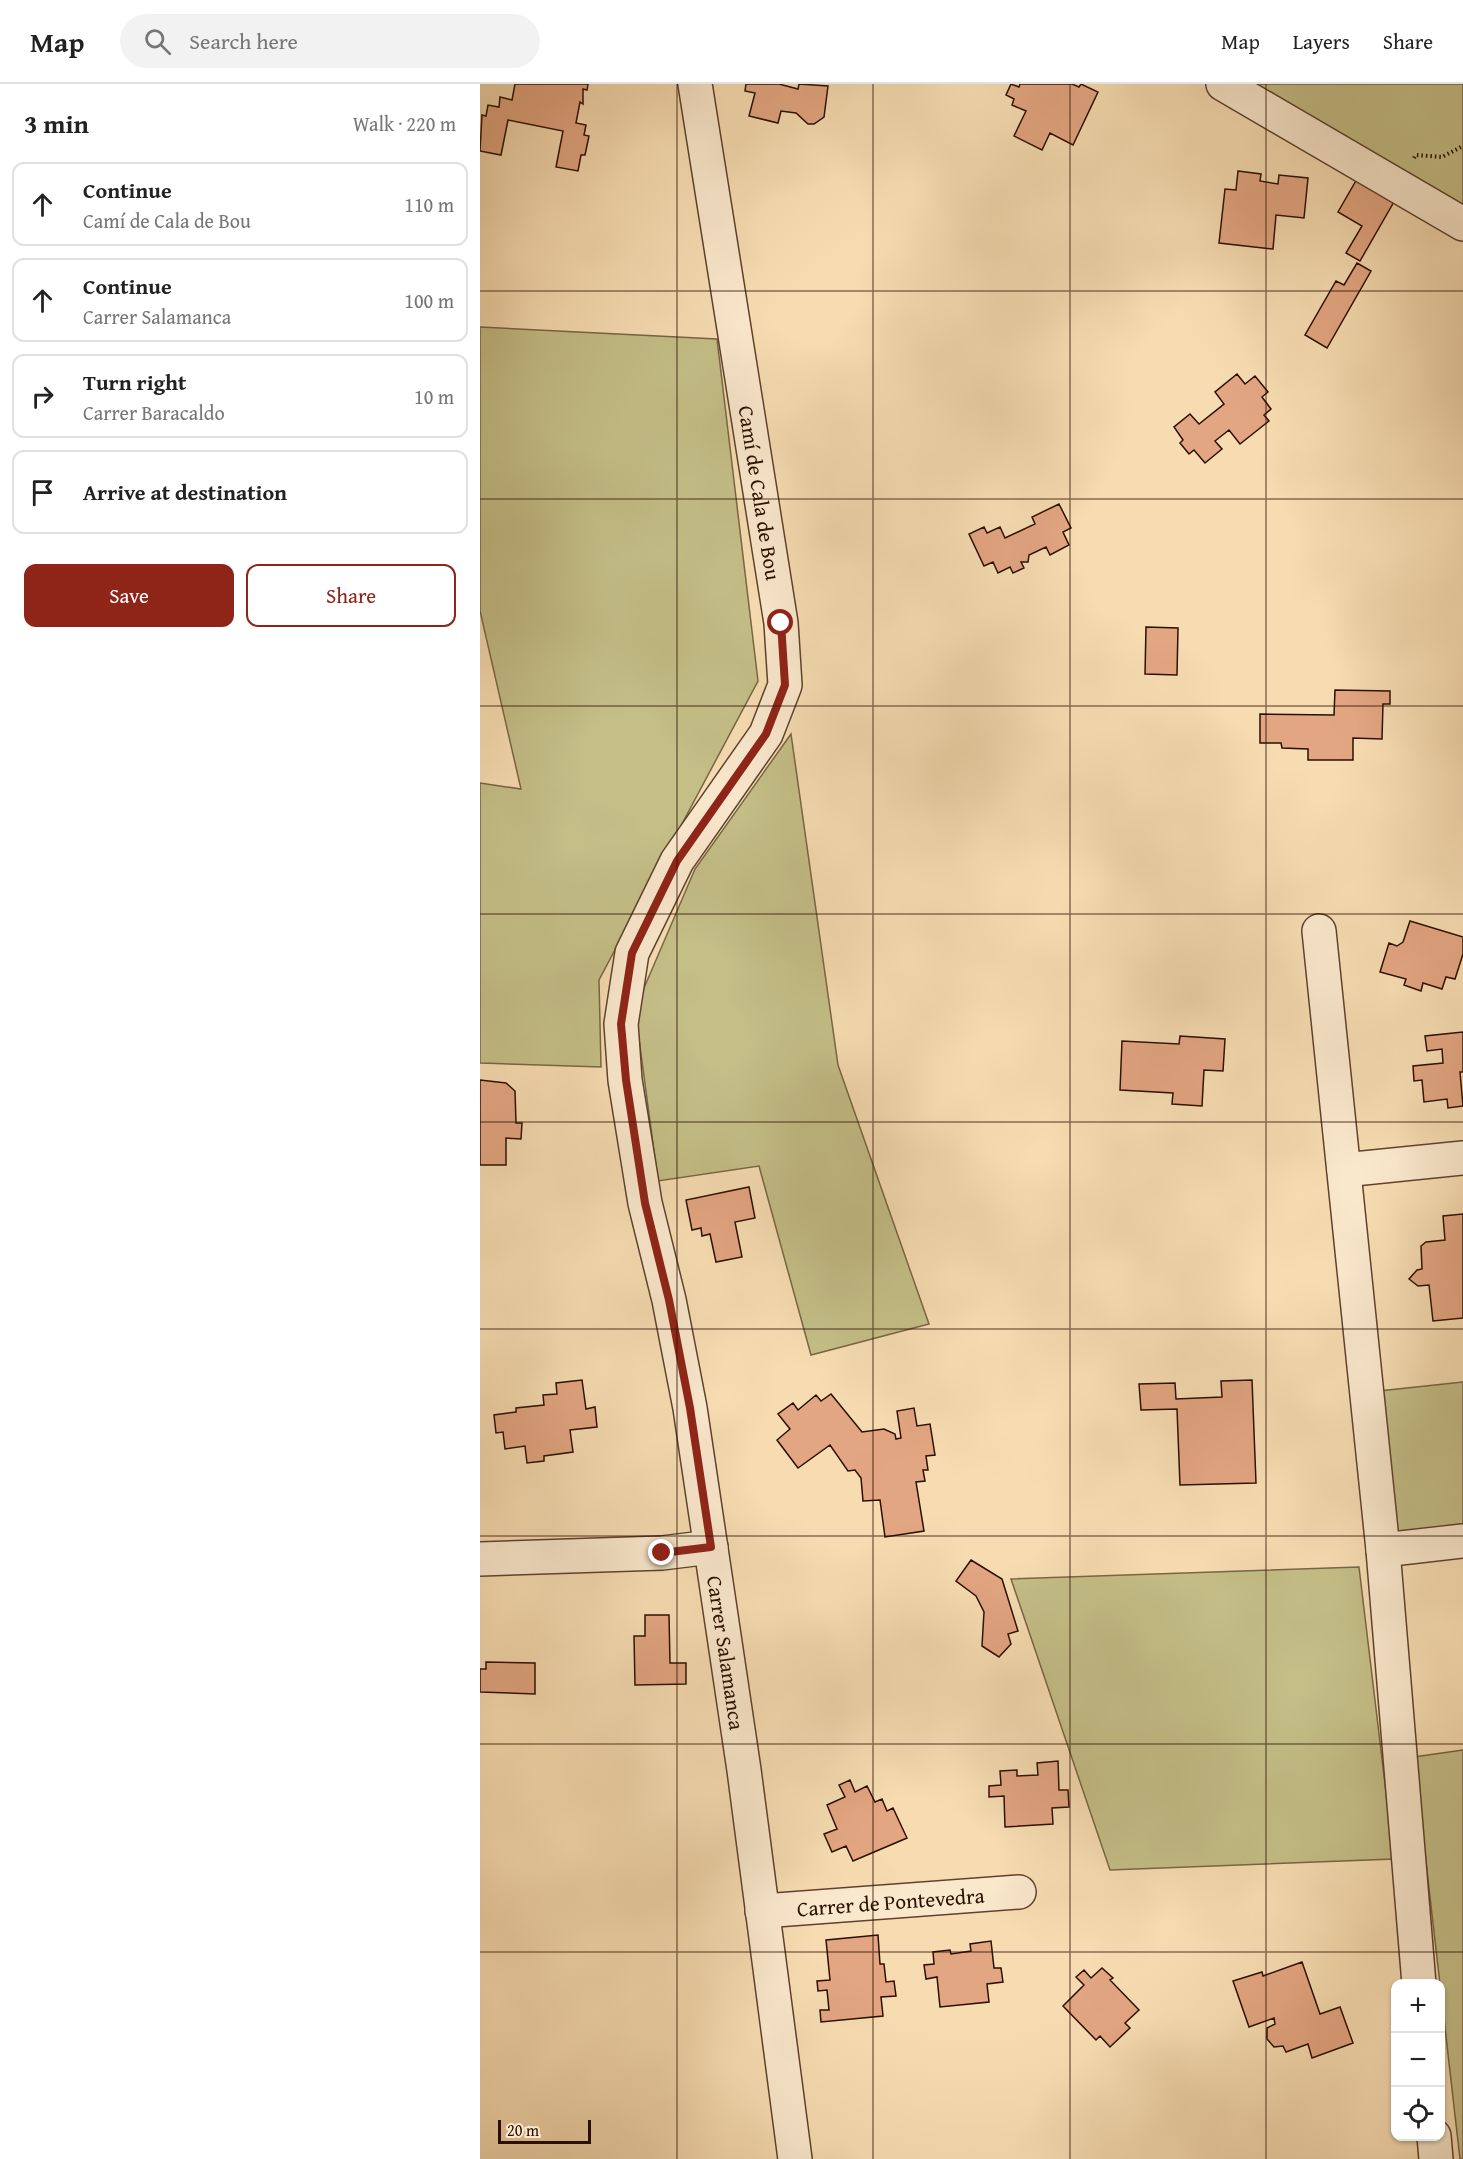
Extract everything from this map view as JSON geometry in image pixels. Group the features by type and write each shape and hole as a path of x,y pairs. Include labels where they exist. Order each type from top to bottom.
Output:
{"street":[{"name":"Camí de Cala de Bou","path":"626,1080 621,1024 632,953 677,861 766,734 785,685 781,623 695,84"},
{"path":"1223,84 1463,224"},
{"path":"1319,931 1383,1550 1419,1979"},
{"name":"Carrer Salamanca","path":"626,1080 645,1203 669,1300 690,1408 795,2159"},
{"path":"1344,1170 1463,1158"},
{"path":"1383,1550 1463,1541"},
{"path":"480,1559 662,1553 711,1547"},
{"name":"Carrer de Pontevedra","path":"762,1911 1019,1892"},
{"path":"1434,2141 1436,2159"}],"path":[{"path":"1394,184 1416,155 1442,156 1463,146"}],"shaded area":[{"path":"1247,84 1463,84 1463,213"},
{"path":"480,327 717,339 758,681 599,980 601,1067 480,1063 480,783 521,789 480,611"},
{"path":"791,734 838,1065 929,1324 811,1355 759,1166 658,1181 635,1009 695,869"},
{"path":"1463,1382 1463,1529 1393,1536 1379,1391"},
{"path":"1359,1567 1394,1859 1110,1870 1011,1579"},
{"path":"1463,1750 1463,2159 1460,2159 1445,2028 1445,1979 1439,1979 1414,1757"}],"building":[{"path":"515,84 588,84 587,90 583,89 583,104 580,102 576,123 586,125 584,135 589,136 585,155 581,155 578,171 556,167 563,131 508,120 501,155 480,151 482,115 486,116 488,105 499,107 500,97 512,100"},
{"path":"746,84 779,84 798,89 799,84 828,86 824,117 814,124 808,124 796,113 781,111 778,123 749,116 755,93 745,91"},
{"path":"1011,84 1019,87 1020,84 1072,84 1079,87 1081,84 1098,92 1073,145 1050,133 1042,150 1014,136 1026,111 1012,105 1014,99 1006,95"},
{"path":"1238,171 1261,174 1260,181 1278,184 1279,175 1308,178 1304,218 1276,215 1273,249 1219,243 1225,189 1236,190"},
{"path":"1357,179 1395,200 1360,261 1346,253 1362,226 1338,212"},
{"path":"1357,263 1371,271 1327,348 1305,335 1336,281 1344,285"},
{"path":"1237,374 1245,384 1255,376 1268,392 1262,397 1271,409 1264,415 1269,421 1240,444 1229,430 1215,441 1222,449 1205,463 1194,450 1189,454 1180,443 1183,440 1174,427 1190,414 1199,424 1224,404 1215,392"},
{"path":"1059,504 1071,528 1063,532 1069,545 1050,555 1046,547 1029,555 1028,562 1021,562 1024,568 1013,573 1010,567 998,573 993,562 984,566 969,534 984,527 987,533 1000,527 1005,538 1035,524 1032,517"},
{"path":"1146,627 1178,628 1177,675 1145,674"},
{"path":"1335,690 1390,691 1390,704 1383,704 1382,739 1353,738 1353,760 1308,760 1308,749 1282,748 1281,743 1260,743 1260,714 1334,715"},
{"path":"1410,921 1463,937 1463,954 1455,979 1446,977 1442,989 1423,983 1421,991 1404,985 1406,979 1380,972 1389,943 1397,946 1403,942"},
{"path":"1463,1032 1463,1072 1460,1072 1463,1106 1448,1108 1447,1099 1424,1102 1422,1080 1414,1081 1413,1066 1443,1063 1442,1049 1427,1051 1425,1036"},
{"path":"1180,1036 1225,1039 1223,1071 1204,1070 1202,1106 1172,1104 1173,1093 1120,1090 1122,1041 1179,1044"},
{"path":"480,1080 506,1083 515,1091 516,1123 522,1123 521,1139 506,1138 506,1165 480,1165"},
{"path":"749,1187 755,1218 735,1222 742,1257 716,1262 710,1234 702,1236 701,1228 692,1230 686,1200"},
{"path":"1463,1214 1463,1318 1433,1321 1429,1285 1418,1286 1409,1279 1417,1270 1422,1269 1421,1246 1426,1242 1445,1240 1443,1216"},
{"path":"582,1380 586,1409 595,1407 597,1427 570,1430 573,1452 544,1456 544,1461 527,1463 525,1446 505,1449 503,1432 496,1433 494,1415 516,1412 516,1408 544,1405 543,1395 557,1394 556,1383"},
{"path":"1252,1380 1256,1483 1180,1485 1177,1409 1141,1410 1139,1384 1175,1383 1176,1399 1222,1397 1221,1381"},
{"path":"831,1394 862,1432 884,1429 895,1434 896,1439 901,1438 897,1411 914,1408 917,1426 930,1424 935,1455 926,1456 928,1470 923,1470 925,1481 916,1482 924,1531 885,1537 880,1500 863,1501 861,1478 855,1470 848,1471 830,1445 798,1468 777,1440 790,1429 778,1414 793,1403 798,1410 816,1395 821,1401"},
{"path":"971,1560 1002,1579 1018,1631 1008,1634 1011,1644 999,1657 982,1646 984,1612 976,1596 956,1581"},
{"path":"645,1615 669,1615 670,1663 686,1663 686,1684 635,1685 634,1636 645,1636"},
{"path":"486,1662 535,1663 535,1694 480,1692 480,1669 486,1669"},
{"path":"1058,1761 1059,1790 1068,1790 1069,1807 1052,1808 1053,1824 1005,1827 1004,1796 989,1797 989,1786 1001,1785 1000,1771 1017,1770 1017,1776 1038,1775 1037,1763"},
{"path":"850,1780 855,1792 867,1786 875,1802 882,1799 887,1811 893,1808 907,1838 853,1861 846,1846 832,1852 824,1834 837,1829 827,1805 845,1797 839,1785"},
{"path":"878,1935 880,1964 884,1964 886,1982 894,1981 896,1996 881,1997 883,2016 821,2022 820,2010 829,2010 827,1990 818,1991 817,1981 830,1980 826,1940"},
{"path":"991,1941 994,1968 1001,1968 1003,1982 987,1984 989,2002 940,2007 937,1977 926,1979 924,1965 934,1964 933,1952 950,1950 951,1954 971,1951 970,1944"},
{"path":"1302,1962 1320,2014 1340,2007 1353,2043 1312,2058 1308,2044 1286,2052 1283,2046 1274,2047 1267,2039 1267,2028 1275,2024 1274,2018 1249,2027 1233,1981 1262,1972 1263,1976"},
{"path":"1102,1968 1113,1978 1110,1980 1139,2010 1125,2023 1130,2028 1110,2047 1100,2036 1096,2040 1063,2006 1084,1985 1076,1977 1084,1970 1091,1978"}],"route":[{"path":"662,1553 711,1547 690,1408 669,1300 645,1203 626,1080 621,1024 632,953 677,861 766,734 785,685 781,623"}]}
